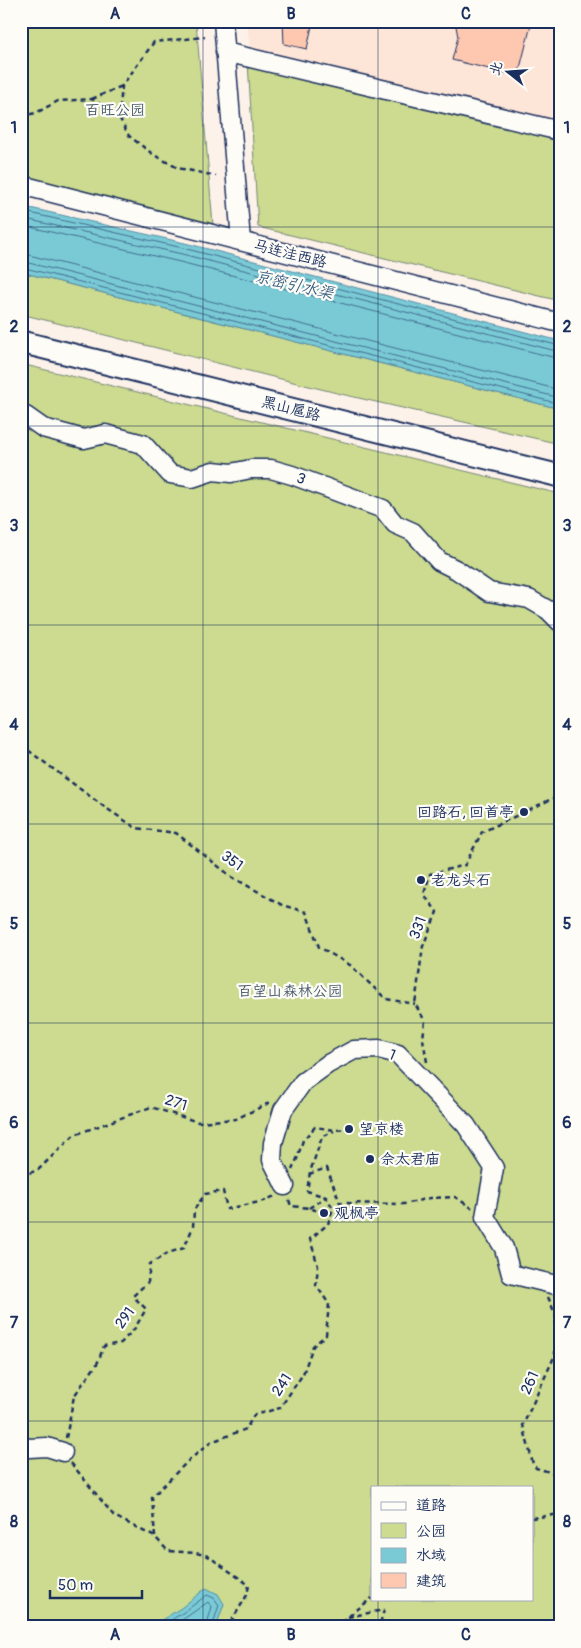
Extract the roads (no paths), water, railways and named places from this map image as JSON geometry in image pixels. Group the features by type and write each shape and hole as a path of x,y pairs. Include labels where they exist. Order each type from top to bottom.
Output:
{"main road":[{"name":"黑山扈路","path":"21,328 560,462"},
{"name":"黑山扈路","path":"21,342 560,476"}],"street":[{"path":"223,21 241,241"},
{"path":"225,52 560,131"},
{"name":"马连洼西路","path":"21,186 560,323"},
{"name":"3","path":"21,416 26,416 43,428 84,439 105,434 143,444 170,474 192,478 212,472 231,473 271,469 383,509 395,524 413,532 439,561 489,592 529,599 548,610 560,622"},
{"name":"1","path":"285,1186 272,1160 272,1142 283,1110 303,1082 328,1064 354,1050 378,1049 398,1054 466,1126 494,1168 485,1217 504,1248 511,1274 560,1286"},
{"path":"21,1446 29,1448 47,1447 63,1452"}],"water":[{"name":"京密引水渠","path":"21,206 185,243 560,341 560,409 21,272"},
{"path":"206,1588 218,1594 224,1604 216,1627 154,1627 155,1624 181,1608"}],"place":[{"name":"回路石, 回首亭","path":"524,812"},
{"name":"老龙头石","path":"421,880"},
{"name":"望京楼","path":"349,1129"},
{"name":"佘太君庙","path":"370,1159"},
{"name":"观枫亭","path":"324,1213"}],"park label":[{"name":"百旺公园","path":"115,110"},
{"name":"百望山森林公园","path":"290,991"}]}
